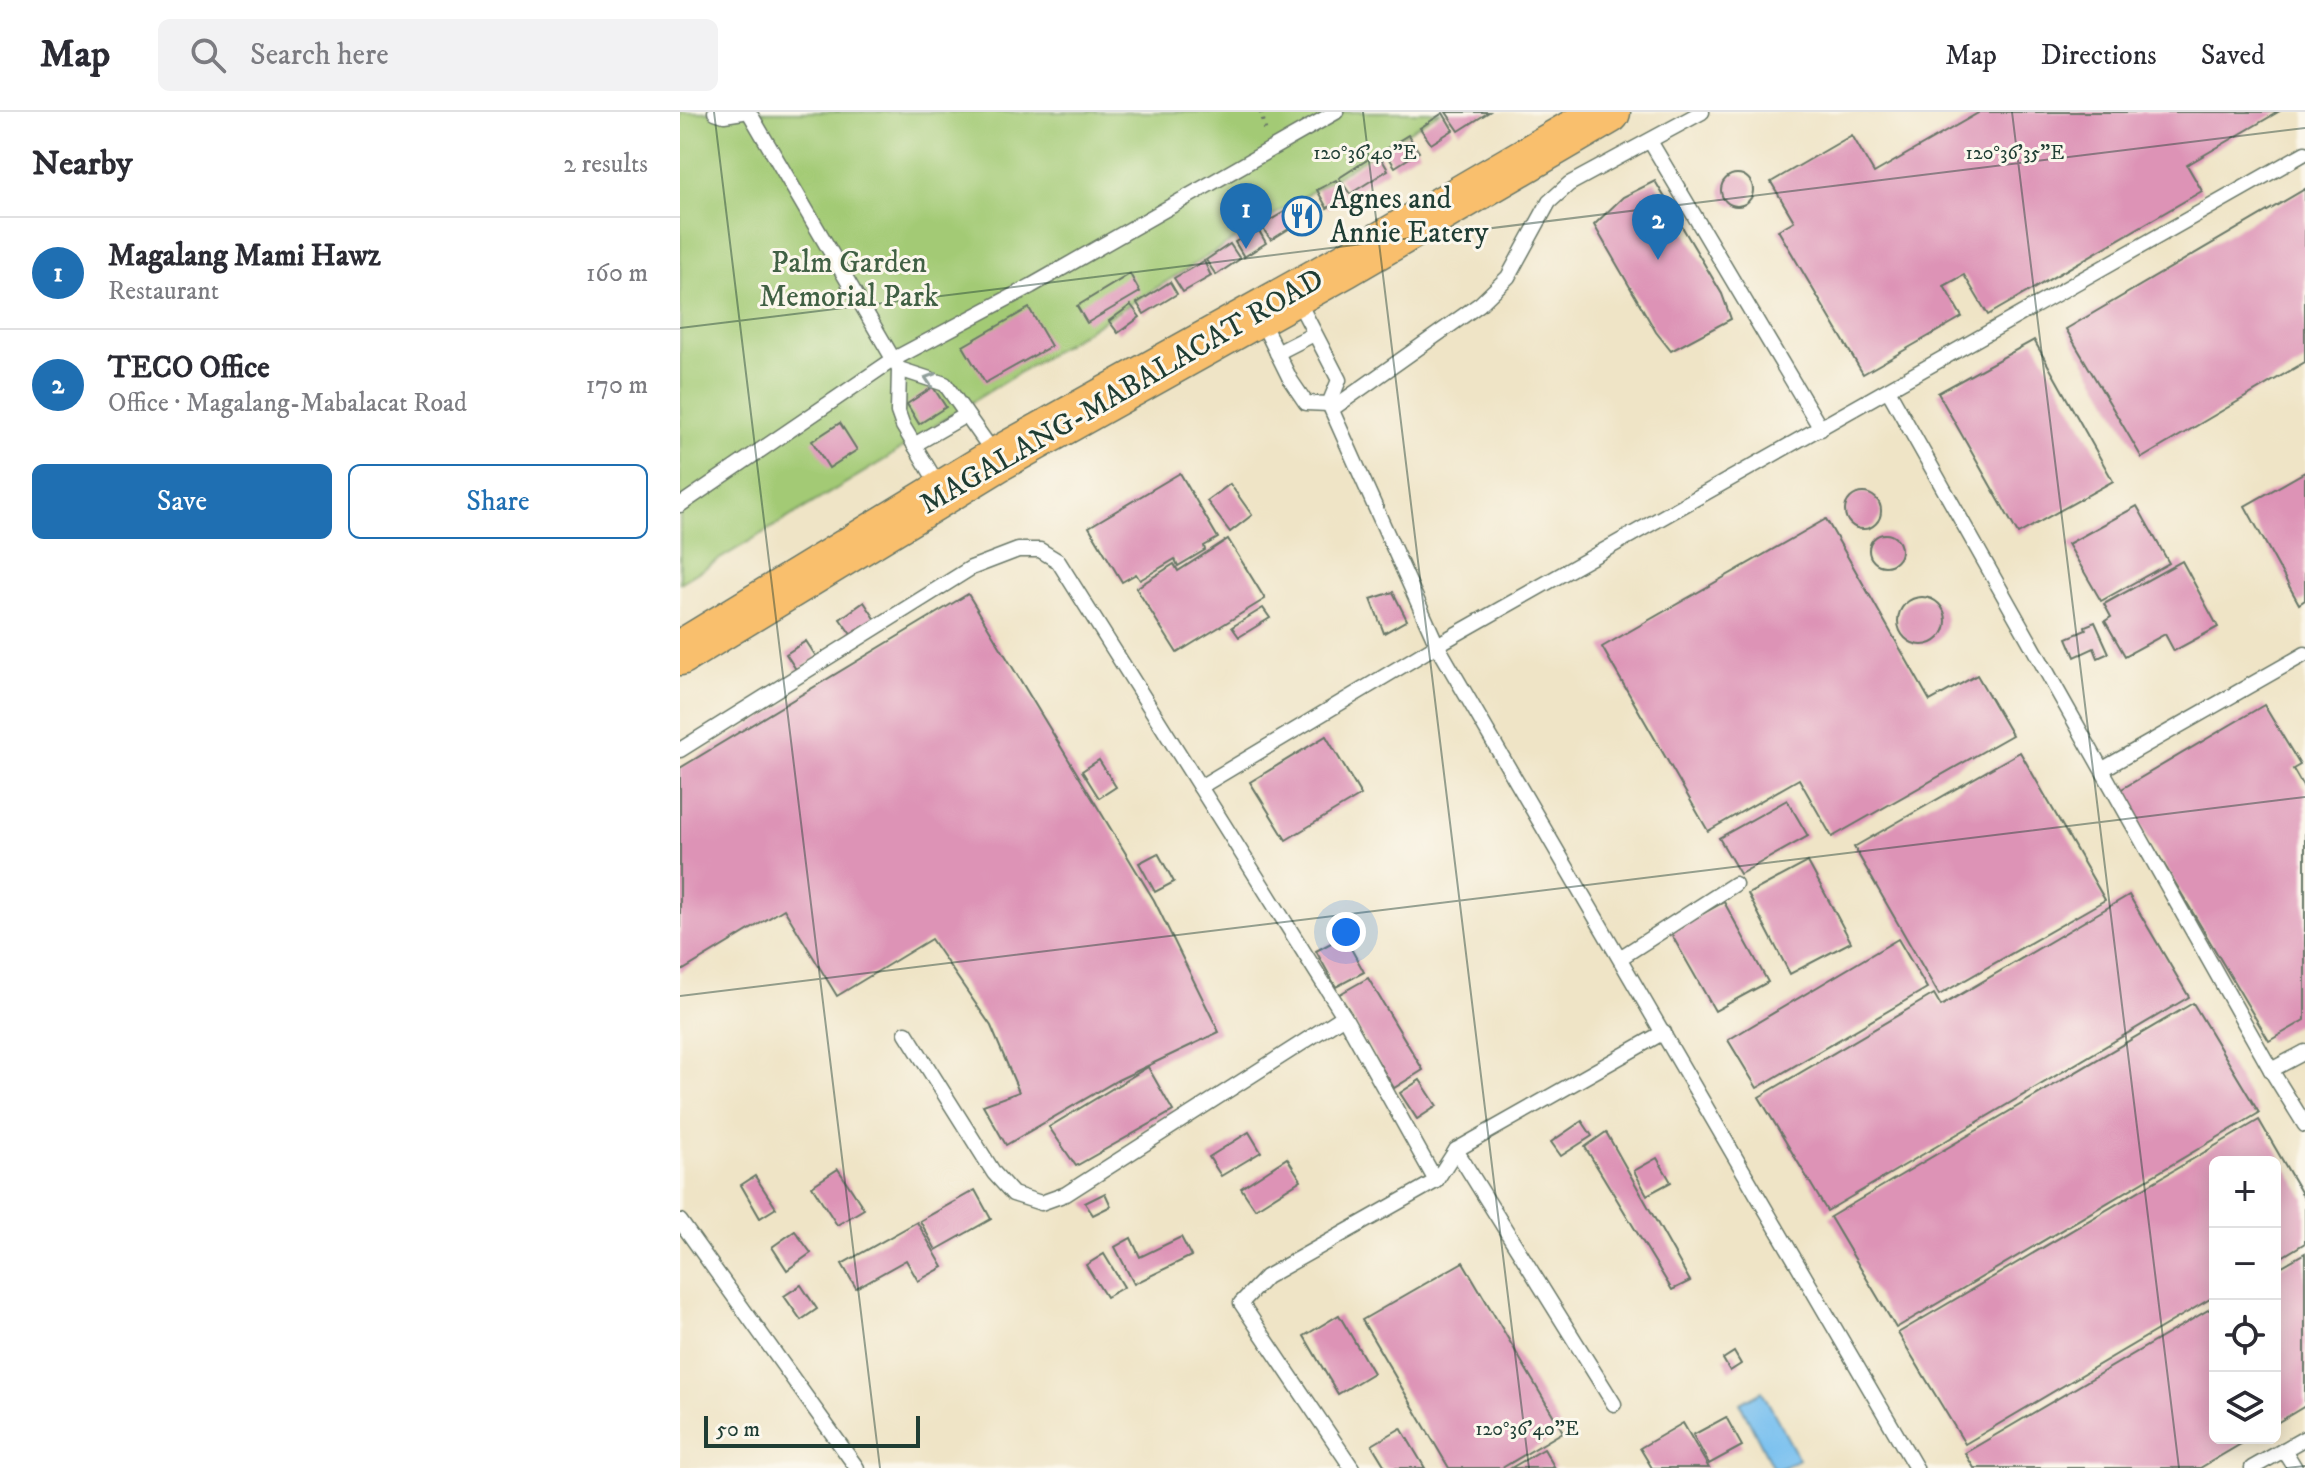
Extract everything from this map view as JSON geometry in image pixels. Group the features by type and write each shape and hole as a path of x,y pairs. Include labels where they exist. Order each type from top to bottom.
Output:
{"main road":[{"name":"MAGALANG-MABALACAT ROAD","path":"680,653 998,459 1276,304 1608,112"}],"lane":[{"path":"715,112 724,115 746,112 897,364 898,412 903,426 944,493"},
{"path":"680,505 897,364 1336,112"},
{"path":"1276,304 1277,353 1306,403 1330,406 1480,304 1508,277 1549,202 1569,184 1702,112"},
{"path":"1650,141 1821,429"},
{"path":"1200,787 1437,645 2305,153"},
{"path":"1276,304 1314,334 1339,380 1330,406 1437,645 1916,1468"},
{"path":"1277,353 1314,334"},
{"path":"897,364 945,384 998,459"},
{"path":"1888,390 2271,1070 2305,1125"},
{"path":"914,445 966,415"},
{"path":"680,750 971,568 1018,550 1040,550 1058,561 1344,1016 1436,1181"},
{"path":"2103,769 2305,654"},
{"path":"1620,958 1735,884"},
{"path":"906,1033 994,1173 1013,1194 1041,1203 1066,1194 1344,1016"},
{"path":"1352,1468 1241,1303 1266,1277 1436,1181 1456,1150 1664,1032"},
{"path":"2271,1070 2305,1052"},
{"path":"1456,1150 1614,1404"},
{"path":"680,1221 857,1468"},
{"path":"2252,1468 2305,1438"},
{"path":"2284,1450 2295,1468"}],"green space":[{"name":"Palm Garden Memorial Park","path":"680,112 1440,112 951,415 886,459 680,583"}],"water":[{"path":"1762,1391 1799,1459 1782,1468 1773,1468 1740,1403"}],"building":[{"path":"1446,112 1489,112 1459,131"},
{"path":"1980,112 2278,112 2187,165 2202,191 1988,315 1964,275 1944,286 1962,317 1863,374 1778,230 1794,221 1771,182 1852,135 1874,173"},
{"path":"1443,113 1453,130 1431,144 1420,128"},
{"path":"1408,135 1419,152 1395,167 1384,150"},
{"path":"1378,153 1388,170 1350,194 1339,178"},
{"path":"1737,174 1749,178 1753,190 1749,202 1737,206 1725,202 1721,190 1725,178"},
{"path":"1336,180 1346,197 1327,208 1317,190"},
{"path":"1655,181 1722,294 1731,319 1671,351 1656,332 1594,225 1623,197"},
{"path":"2305,189 2305,362 2142,458 2066,329"},
{"path":"1307,198 1316,212 1271,240 1261,226"},
{"path":"1258,229 1266,243 1244,257 1235,242"},
{"path":"1230,244 1240,259 1216,275 1206,260"},
{"path":"1204,261 1211,276 1183,292 1174,278"},
{"path":"1130,274 1140,292 1087,323 1077,306"},
{"path":"1170,282 1177,294 1144,314 1137,303"},
{"path":"1131,305 1140,317 1118,333 1109,321"},
{"path":"1029,308 1051,346 985,383 963,346"},
{"path":"2034,340 2113,481 2018,534 1938,393"},
{"path":"933,387 946,407 919,424 907,404"},
{"path":"840,423 857,450 829,468 812,441"},
{"path":"2305,472 2305,600 2299,604 2245,506"},
{"path":"1180,473 1218,538 1178,566 1175,559 1140,580 1136,574 1122,582 1089,527"},
{"path":"1230,484 1252,515 1230,532 1207,501"},
{"path":"1863,493 1876,498 1881,511 1876,524 1863,529 1850,524 1845,511 1850,498"},
{"path":"2137,506 2169,563 2101,601 2068,544"},
{"path":"1826,519 1930,701 1977,675 2012,735 1832,837 1799,779 1708,831 1602,647"},
{"path":"1885,534 1897,538 1901,550 1897,562 1885,566 1873,562 1869,550 1873,538"},
{"path":"1228,539 1265,599 1177,653 1136,588 1174,564 1178,571"},
{"path":"2182,561 2218,627 2174,651 2165,634 2125,656 2105,621 2111,617 2104,604"},
{"path":"1393,592 1407,620 1384,633 1371,599"},
{"path":"968,594 1154,900 1219,1032 1118,1080 1006,1145 983,1105 1019,1092 991,1026 931,939 837,996 784,909 680,972 680,768"},
{"path":"1922,597 1939,604 1946,621 1939,638 1922,645 1905,638 1898,621 1905,604"},
{"path":"864,602 876,620 852,636 840,619"},
{"path":"1263,608 1270,618 1239,637 1232,627"},
{"path":"2095,622 2109,653 2098,658 2094,648 2075,657 2067,638 2086,630 2085,626"},
{"path":"806,641 817,658 797,671 786,654"},
{"path":"2264,705 2300,765 2293,769 2305,790 2305,1020 2269,1041 2120,790"},
{"path":"1326,736 1361,795 1286,840 1250,782"},
{"path":"2020,752 2105,900 1939,995 1854,847"},
{"path":"1099,760 1116,787 1099,798 1082,771"},
{"path":"1787,800 1808,836 1740,874 1719,838"},
{"path":"1158,853 1174,882 1155,892 1139,863"},
{"path":"1808,862 1851,942 1790,974 1748,894"},
{"path":"2129,895 2189,997 1827,1211 1759,1097 1934,994 1941,1006"},
{"path":"1724,902 1768,982 1715,1011 1670,932"},
{"path":"1344,936 1364,972 1336,987 1316,951"},
{"path":"1898,939 1927,988 1757,1088 1728,1040"},
{"path":"1368,978 1423,1070 1394,1088 1338,995"},
{"path":"2193,1003 2259,1113 1896,1328 1830,1217"},
{"path":"1148,1067 1173,1111 1076,1166 1049,1127"},
{"path":"1420,1080 1437,1106 1417,1119 1400,1093"},
{"path":"2259,1120 2280,1156 2209,1156 2209,1300 1965,1444 1898,1333"},
{"path":"1582,1121 1592,1136 1561,1156 1551,1142"},
{"path":"1249,1132 1261,1152 1221,1176 1209,1157"},
{"path":"1606,1132 1690,1281 1672,1290 1585,1147"},
{"path":"1287,1158 1301,1180 1255,1209 1241,1188"},
{"path":"1657,1158 1671,1182 1647,1195 1634,1171"},
{"path":"2281,1158 2305,1199 2305,1243 2281,1257"},
{"path":"838,1169 864,1209 837,1225 812,1186"},
{"path":"755,1176 776,1208 760,1218 741,1185"},
{"path":"975,1190 991,1219 936,1250 920,1221"},
{"path":"1105,1193 1111,1206 1093,1215 1085,1203"},
{"path":"917,1222 943,1267 918,1281 906,1260 856,1288 842,1264"},
{"path":"795,1231 811,1253 787,1270 772,1247"},
{"path":"1181,1237 1191,1256 1134,1284 1115,1247 1131,1238 1140,1257"},
{"path":"2305,1253 2305,1406 2281,1420 2281,1300 2281,1267"},
{"path":"1104,1254 1124,1287 1106,1297 1086,1265"},
{"path":"1463,1262 1563,1432 1502,1468 1449,1468 1362,1320"},
{"path":"801,1285 817,1309 801,1320 784,1296"},
{"path":"2209,1310 2209,1444 2241,1444 2200,1468 1974,1468 1965,1453"},
{"path":"1339,1315 1373,1373 1338,1394 1304,1336"},
{"path":"1734,1352 1741,1364 1730,1371 1723,1359"},
{"path":"1726,1417 1742,1446 1709,1464 1693,1435"},
{"path":"1683,1423 1709,1468 1652,1468 1640,1448"},
{"path":"1401,1428 1425,1468 1386,1468 1372,1445"},
{"path":"1544,1449 1555,1468 1511,1468"}],"place":[{"name":"Agnes and Annie Eatery","path":"1302,216"},
{"name":"Magalang Mami Hawz","path":"1246,249"},
{"name":"TECO Office","path":"1658,260"}]}
